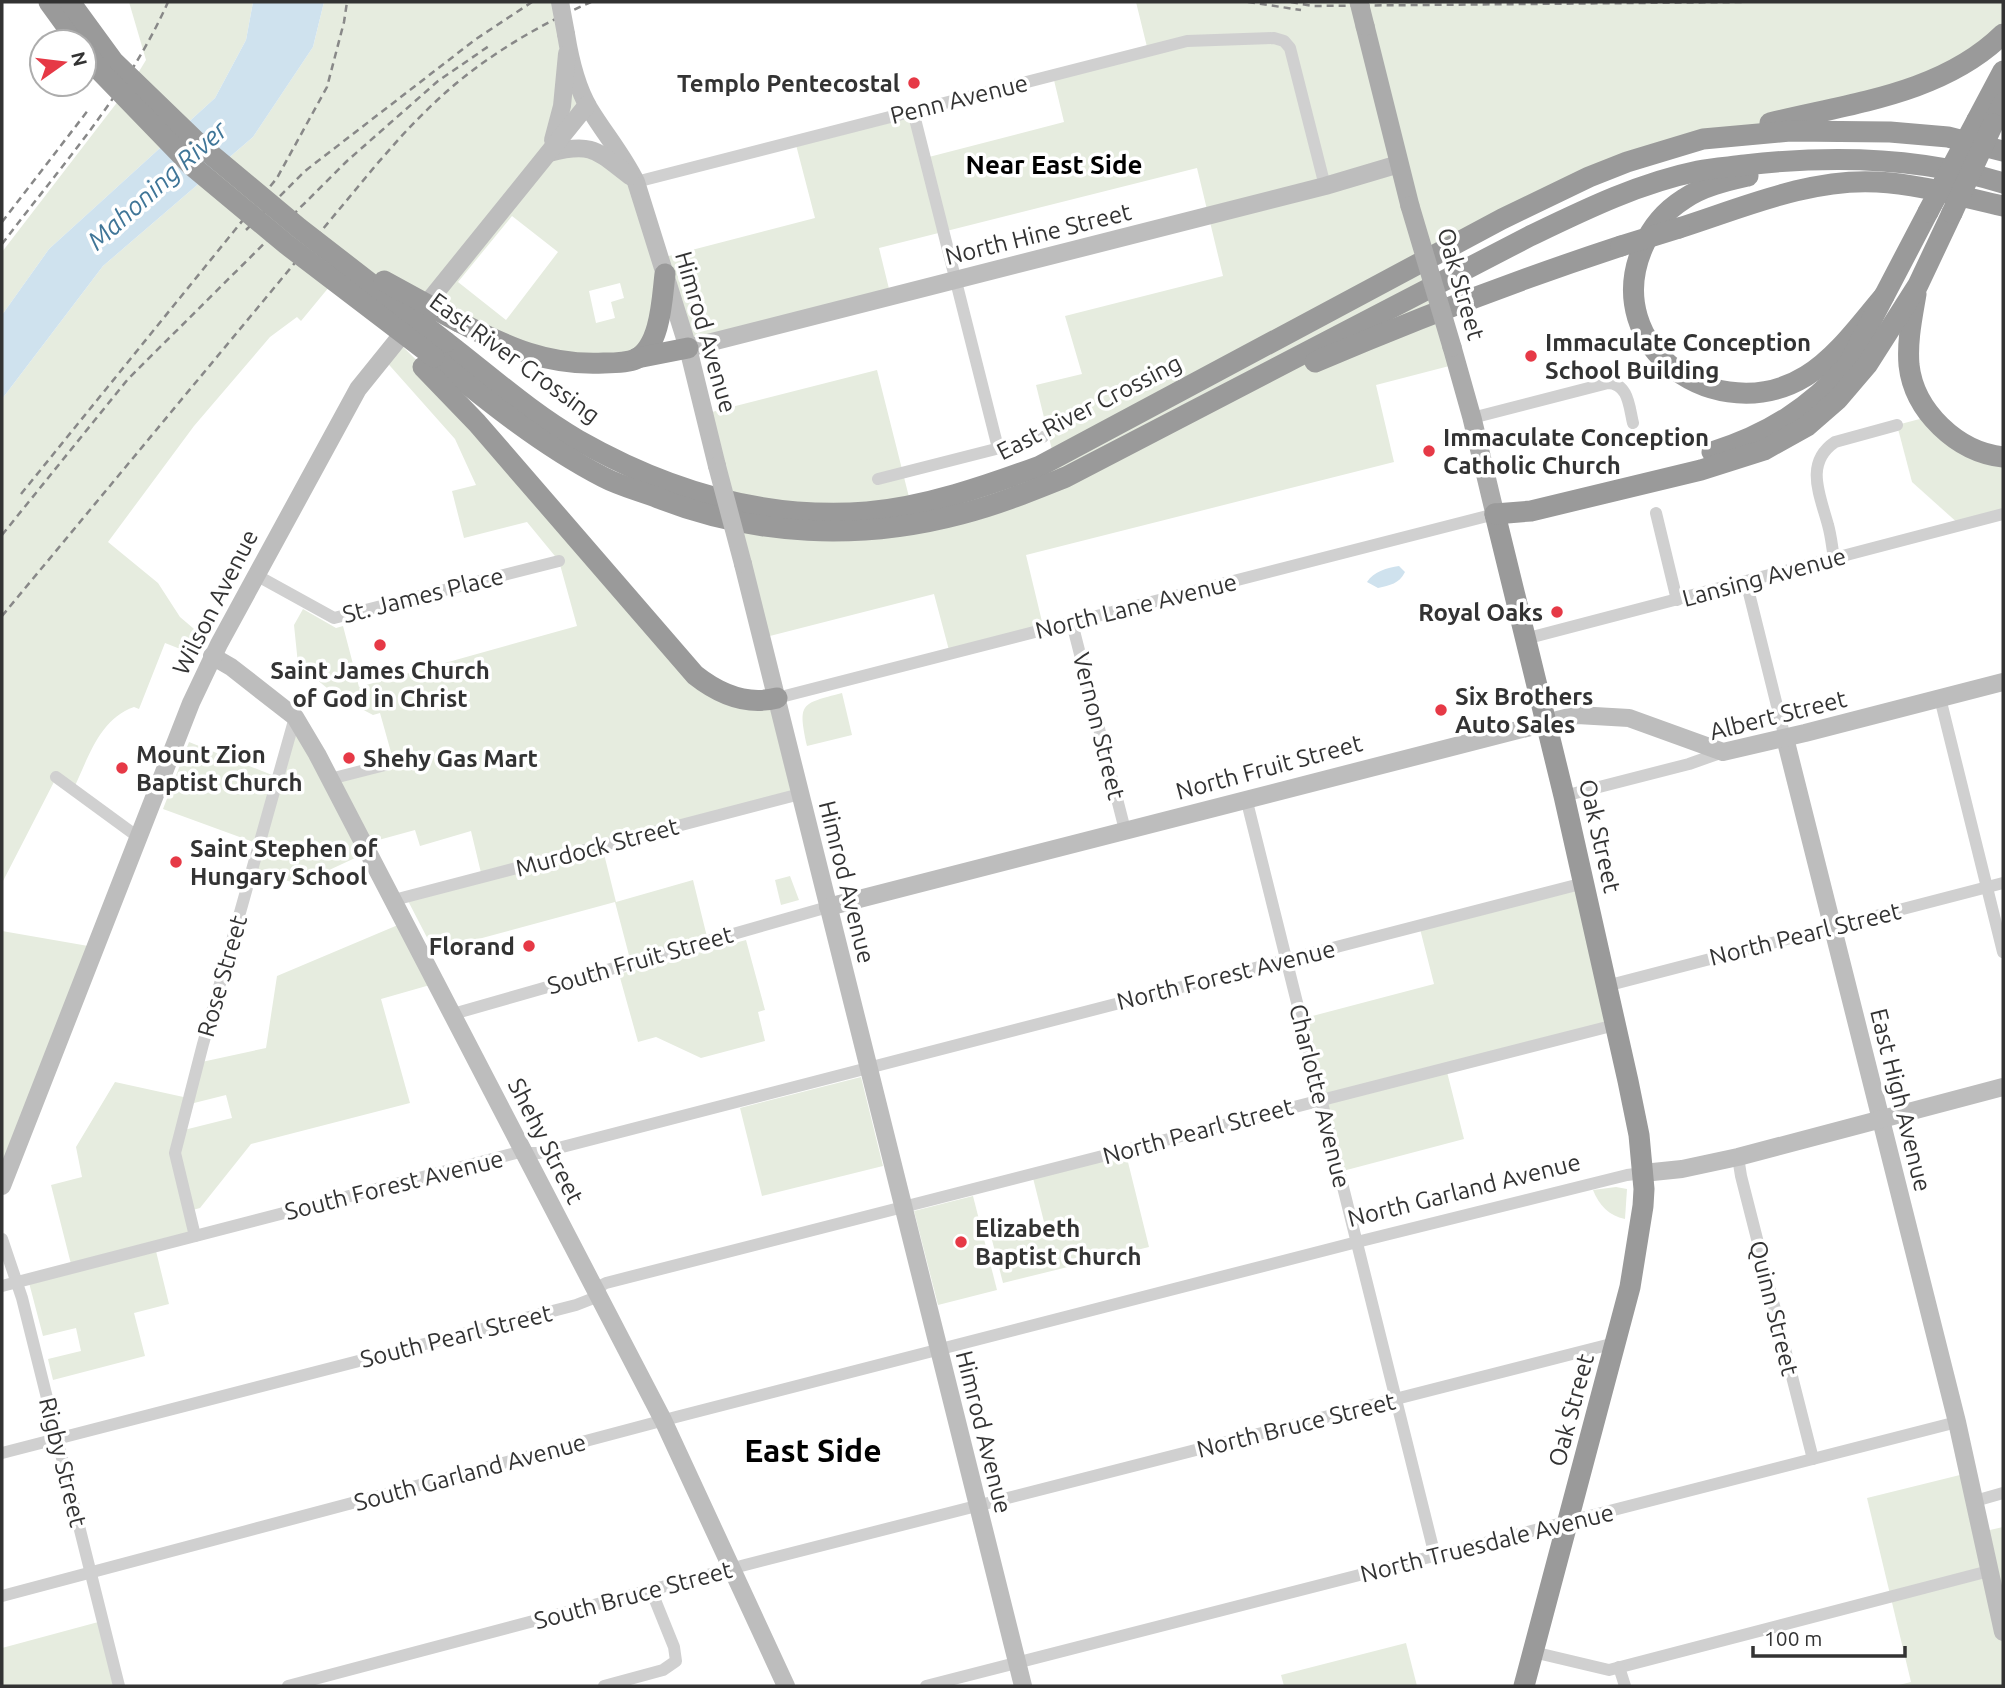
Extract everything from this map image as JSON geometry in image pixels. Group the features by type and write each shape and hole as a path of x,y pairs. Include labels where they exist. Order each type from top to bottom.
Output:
{"highway":[{"path":"49,2 68,28"},
{"name":"East River Crossing","path":"70,2 113,61 192,137 326,249 472,388 552,446 605,478 709,516 766,528 809,531 883,528 961,514 1022,494 1066,477 1530,236 1634,190 1699,171 1771,162 1857,160 1917,165 1978,175 2003,183"},
{"path":"1703,139 1899,92 1944,76 1996,41"},
{"path":"98,68 191,165 337,283 435,355 477,423 695,675 709,686 732,697 751,701 777,698"},
{"path":"1495,514 1531,512 1690,473 1743,457 1780,442 1820,415 1853,383 1918,285 1952,213 2003,71"},
{"path":"1495,514 1528,499 1713,452 1755,437 1785,421 1819,395 1847,365 1928,212 1985,122 2003,103"},
{"name":"East River Crossing","path":"435,355 576,439 675,486 740,505 807,513 880,510 985,486 1041,466 1562,189 1627,162 1703,139 1790,131 1860,130 1948,137 2003,151"},
{"path":"1857,160 1774,170 1703,188 1685,198 1669,209 1650,233 1637,265 1634,301 1647,338 1665,363 1706,387 1747,394 1774,390 1815,370 1836,351 1884,296"},
{"path":"1168,424 1433,312 1516,281 1805,189 1860,182 1895,183 2003,206"},
{"path":"326,249 503,345 545,359 590,364 688,348"},
{"path":"637,358 658,328 665,274"},
{"path":"1918,285 1909,337 1909,355 1911,377 1920,400 1940,426 1960,441 1978,450 2003,457"},
{"name":"Oak Street","path":"1495,514 1584,883 1636,1116 1643,1174 1643,1206 1630,1287 1524,1686"}],"main road":[{"path":"549,153 562,110 567,41 560,2"},
{"name":"Oak Street","path":"1359,2 1410,206 1472,418 1495,514"},
{"name":"Himrod Avenue","path":"567,41 587,105 626,162 636,182 688,348 1023,1686"},
{"name":"Wilson Avenue","path":"2,1186 138,837 212,656 358,389 587,105"},
{"path":"549,153 574,147 591,149 636,182"},
{"name":"North Hine Street","path":"688,348 1325,186 1399,164"},
{"name":"Shehy Street","path":"212,656 231,667 295,717 330,779 663,1420 786,1686"},
{"name":"Albert Street","path":"1723,752 2003,682"},
{"name":"North Fruit Street","path":"828,906 1546,721 1588,714 1629,718 1723,752"},
{"name":"East High Avenue","path":"1785,738 1957,1422 2003,1632"},
{"name":"North Garland Avenue","path":"1643,1174 1682,1170 1738,1157 2003,1087"}],"street":[{"name":"Penn Avenue","path":"636,182 1187,41 1274,38 1284,41 1290,48 1325,186"},
{"path":"913,111 998,448"},
{"path":"1472,418 1608,383 1617,384 1624,389 1633,423"},
{"path":"1834,558 1815,476 1822,453 1843,439 1897,425"},
{"path":"878,478 1044,437"},
{"path":"1656,513 1677,600"},
{"name":"North Lane Avenue","path":"777,698 1495,514"},
{"name":"Lansing Avenue","path":"1525,639 2003,514"},
{"name":"St. James Place","path":"256,575 334,618 559,561"},
{"name":"East High Avenue","path":"1746,581 1785,738"},
{"name":"Vernon Street","path":"1072,623 1125,830"},
{"path":"1940,698 2003,952"},
{"name":"Rose Street","path":"195,1236 175,1153 202,1044 295,717"},
{"name":"Albert Street","path":"1564,796 1689,764 1723,752"},
{"path":"330,779 385,765"},
{"path":"56,777 138,837"},
{"name":"Murdock Street","path":"394,900 800,794"},
{"name":"Charlotte Avenue","path":"1246,799 1435,1556"},
{"name":"North Forest Avenue","path":"867,1068 1584,883"},
{"name":"North Pearl Street","path":"1606,986 2003,883"},
{"name":"South Fruit Street","path":"453,1014 828,906"},
{"name":"North Pearl Street","path":"903,1207 1615,1025"},
{"name":"South Forest Avenue","path":"2,1286 513,1154 536,1154 867,1068"},
{"name":"Quinn Street","path":"1738,1157 1813,1459"},
{"name":"North Garland Avenue","path":"938,1350 1357,1242 1627,1175 1643,1174"},
{"name":"South Pearl Street","path":"2,1453 576,1305 591,1300 602,1284 903,1207"},
{"name":"Rigby Street","path":"2,1239 16,1282 119,1686"},
{"name":"North Bruce Street","path":"978,1506 1615,1343"},
{"name":"South Garland Avenue","path":"2,1596 663,1420 938,1350"},
{"name":"North Truesdale Avenue","path":"926,1686 1957,1422"},
{"path":"1975,1501 2003,1493"},
{"name":"South Bruce Street","path":"288,1686 978,1506"},
{"path":"1533,1652 1603,1670 1989,1570"},
{"path":"604,1686 663,1670 676,1661 674,1647 651,1590"},
{"path":"1619,1667 1625,1686"}],"shaded area":[{"path":"129,2 253,2 246,40 215,98 49,249 2,315 2,252 132,83 146,60"},
{"path":"324,2 560,2 587,105 549,152 574,147 636,182 661,258 815,218 795,141 913,111 925,158 1064,122 1053,76 1148,51 1136,2 2003,2 2003,34 1944,76 1669,148 1425,260 1457,364 1376,385 1394,462 1026,555 1044,630 950,654 934,594 762,638 704,414 877,370 911,505 1054,458 1036,385 1082,374 1065,316 1223,276 1197,168 879,248 891,297 688,348 666,277 637,358 568,362 427,304 399,343 450,393 695,675 769,700 800,794 602,846 616,902 693,880 708,941 631,963 615,902 434,951 406,897 482,877 471,831 420,846 415,830 364,844 368,852 299,884 251,871 259,844 163,809 189,742 277,777 295,717 330,779 394,763 380,713 373,715 354,705 342,709 339,698 298,664 294,625 303,609 336,628 343,626 359,687 577,626 559,561 527,522 464,538 452,491 476,485 455,439 383,358 398,343 334,281 301,321 297,317 270,337 194,426 108,542 158,583 180,617 207,640 198,656 165,643 139,709 134,707 122,713 103,730 73,790 56,778 2,883 2,399 103,266 253,137 313,47","holes":["512,216 558,252 506,320 458,282","620,283 624,298 611,302 615,318 596,323 589,291"]},
{"path":"1931,416 2003,457 2003,514 1960,525 1912,482 1897,425"},
{"path":"842,693 852,735 807,746 803,721 805,708 810,703"},
{"path":"790,876 799,900 781,905 775,880"},
{"path":"1584,883 1615,1025 1446,1068 1464,1139 1339,1172 1301,1019 1434,984 1419,925"},
{"path":"405,922 437,983 381,999 410,1103 251,1144 200,1208 189,1211 195,1236 155,1247 169,1304 134,1313 145,1356 53,1380 48,1359 81,1351 76,1328 43,1336 28,1279 72,1268 51,1185 82,1177 76,1147 115,1082 188,1098 197,1063 266,1048 277,976","holes":["226,1095 232,1118 180,1131 186,1105"]},
{"path":"2,931 94,947 2,1170"},
{"path":"746,940 765,1010 758,1012 765,1041 701,1058 656,1037 638,1042 619,974"},
{"path":"861,1077 883,1166 762,1196 740,1108"},
{"path":"1125,1150 1149,1247 1003,1283 992,1240 1045,1226 1032,1174"},
{"path":"1616,1187 1627,1189 1625,1219 1605,1209 1593,1190"},
{"path":"973,1196 997,1290 938,1305 914,1211"},
{"path":"1968,1473 1981,1532 2003,1527 2003,1686 1895,1686 1911,1682 1867,1498"},
{"path":"102,1621 119,1686 2,1686 2,1648"},
{"path":"1406,1643 1417,1686 1284,1686 1281,1675"}],"water":[{"name":"Mahoning River","path":"253,2 324,2 313,47 253,137 103,266 2,399 2,315 49,249 215,98 246,40"},
{"path":"1399,566 1405,572 1394,583 1378,588 1367,582 1385,569"}],"railway":[{"path":"2,244 113,98 152,35 168,2"},
{"path":"21,494 277,178 327,87 347,2"},
{"path":"246,230 305,171 476,39 532,2"},
{"path":"2,616 412,125 481,64 524,36 591,2"},
{"path":"1248,2 1301,10"},
{"path":"1291,2 1313,6 1744,2"},
{"path":"2,535 128,379 347,161 438,81 489,46"},
{"path":"2,222 89,109"}],"place":[{"name":"Templo Pentecostal","path":"914,83"},
{"name":"Immaculate Conception School Building","path":"1531,356"},
{"name":"Immaculate Conception Catholic Church","path":"1429,451"},
{"name":"Royal Oaks","path":"1557,612"},
{"name":"Saint James Church of God in Christ","path":"380,645"},
{"name":"Six Brothers Auto Sales","path":"1441,710"},
{"name":"Shehy Gas Mart","path":"349,758"},
{"name":"Mount Zion Baptist Church","path":"122,768"},
{"name":"Saint Stephen of Hungary School","path":"176,862"},
{"name":"Florand","path":"529,946"},
{"name":"Elizabeth Baptist Church","path":"961,1242"}],"district":[{"name":"Near East Side","path":"1054,164"},
{"name":"East Side","path":"813,1450"}]}
